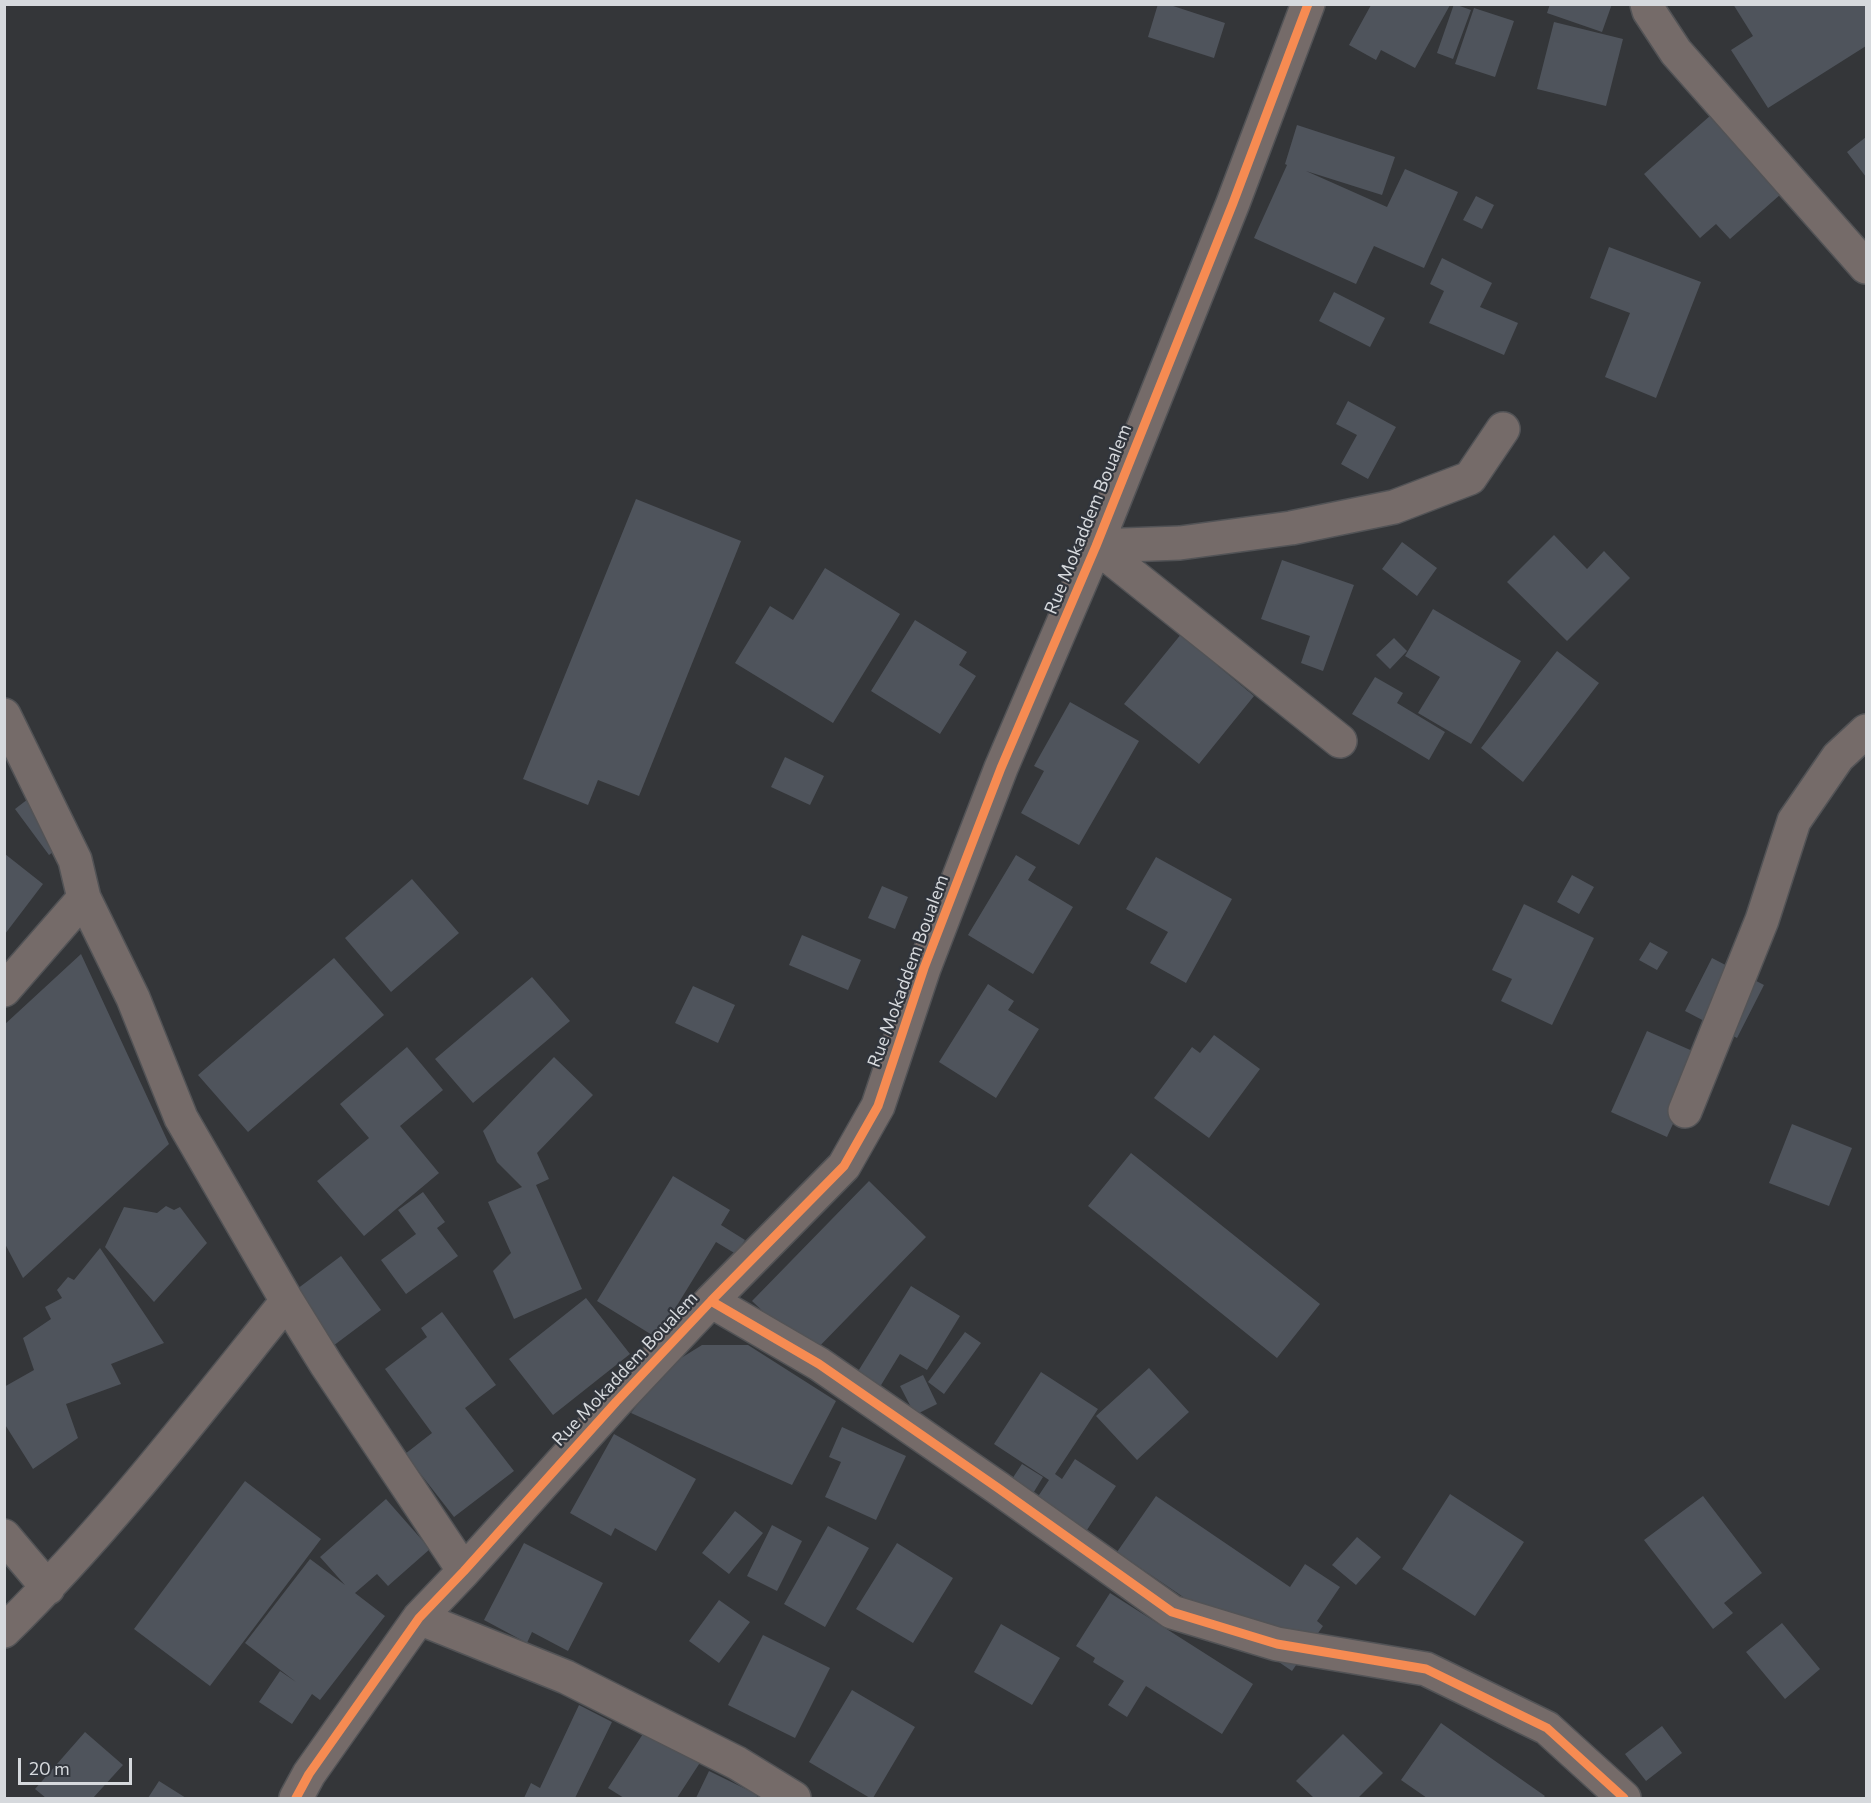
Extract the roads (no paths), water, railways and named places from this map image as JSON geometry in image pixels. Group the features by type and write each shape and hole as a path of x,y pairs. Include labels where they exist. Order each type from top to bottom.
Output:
{"street":[{"name":"Rue Mokaddem Boualem","path":"296,1798 309,1774 418,1618 465,1571 616,1402 711,1301 844,1166 878,1106 924,968 997,779 1096,546 1233,203 1308,4"},
{"path":"1647,4 1649,11 1676,52 1866,267"},
{"path":"1096,546 1180,543 1291,528 1394,507 1470,478 1503,429"},
{"path":"1096,546 1340,741"},
{"path":"4,715 75,860 84,898 133,998 181,1118 326,1364 465,1571"},
{"path":"1685,1111 1762,920 1794,821 1838,758 1866,731"},
{"path":"4,990 84,898"},
{"path":"4,1631 48,1588 139,1484 287,1301"},
{"path":"711,1301 819,1364 1172,1612 1277,1644 1426,1669 1547,1728 1624,1798"},
{"path":"4,1536 48,1588"},
{"path":"418,1618 566,1677 737,1762 794,1798"}]}
